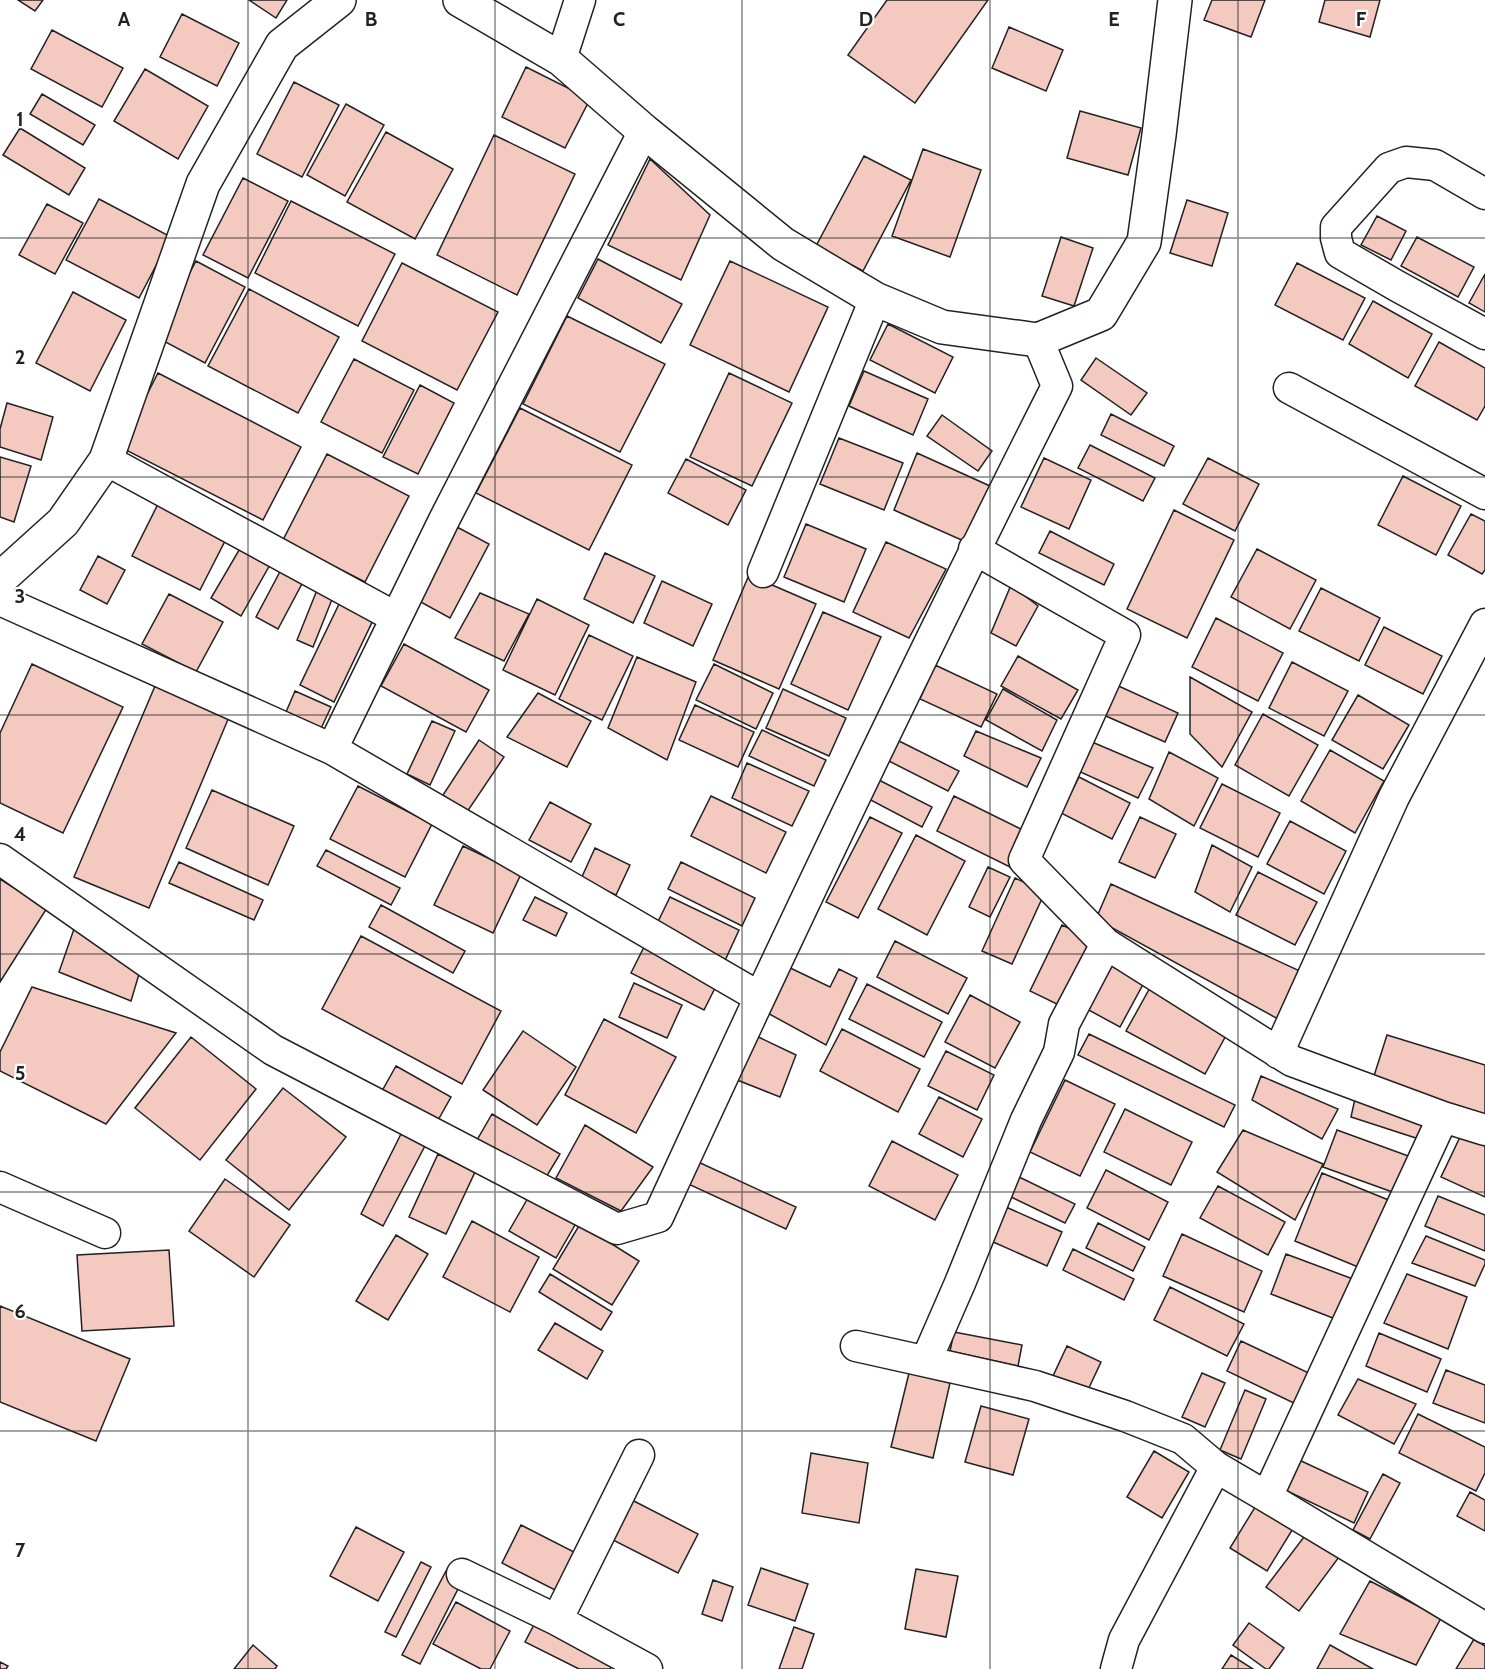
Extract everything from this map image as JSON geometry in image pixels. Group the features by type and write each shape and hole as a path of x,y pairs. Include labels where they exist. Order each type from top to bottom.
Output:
{"street":[{"path":"0,579 63,522 106,460 203,184 282,45 339,0"},
{"path":"460,0 561,59 644,131 783,244 875,299 942,327 1038,340 1101,314 1144,242 1174,0"},
{"path":"561,59 580,0"},
{"path":"332,749 395,617 644,131"},
{"path":"1485,194 1435,165 1406,162 1389,168 1336,226 1336,238 1341,253 1485,334"},
{"path":"763,572 875,299"},
{"path":"0,859 273,1050 617,1229 658,1217 759,997 974,549 1056,386 1038,340"},
{"path":"1289,388 1485,494"},
{"path":"106,460 395,617"},
{"path":"974,549 1125,635 1024,860 1106,944 1278,1053 1292,1061 1443,1117 1485,1130"},
{"path":"0,600 332,749 759,997"},
{"path":"1278,1053 1394,797 1485,624"},
{"path":"926,1361 1026,1120 1059,1052 1064,1024 1106,944"},
{"path":"1267,1497 1443,1117"},
{"path":"0,1187 105,1233"},
{"path":"856,1346 1035,1386 1125,1416 1183,1439 1216,1467 1485,1628"},
{"path":"557,1620 639,1455"},
{"path":"1116,1669 1124,1640 1216,1467"},
{"path":"462,1575 557,1620 647,1669"}],"building":[{"path":"18,0 43,0 35,11"},
{"path":"249,0 287,0 276,18"},
{"path":"887,0 988,0 915,103 848,55"},
{"path":"1212,0 1265,0 1251,37 1204,20"},
{"path":"1325,0 1380,0 1370,37 1319,22"},
{"path":"182,14 239,43 217,86 160,57"},
{"path":"1009,27 1063,50 1046,91 992,68"},
{"path":"52,30 123,68 102,107 31,69"},
{"path":"526,67 590,99 565,148 502,117"},
{"path":"145,69 208,106 178,159 114,121"},
{"path":"294,82 339,105 302,177 257,154"},
{"path":"42,94 95,125 83,145 30,114"},
{"path":"346,104 384,125 345,196 307,175"},
{"path":"1080,111 1141,128 1128,175 1067,158"},
{"path":"20,128 85,168 69,195 3,155"},
{"path":"386,132 453,169 415,239 347,202"},
{"path":"494,135 575,174 517,295 437,255"},
{"path":"923,149 981,170 950,257 892,236"},
{"path":"864,156 911,180 863,271 816,246"},
{"path":"650,159 710,215 681,280 608,245"},
{"path":"243,178 288,201 248,278 203,255"},
{"path":"99,199 171,237 139,298 66,260"},
{"path":"1187,200 1228,213 1212,266 1170,253"},
{"path":"291,201 395,254 358,326 255,273"},
{"path":"47,204 83,223 55,274 19,255"},
{"path":"1377,216 1406,231 1391,260 1361,245"},
{"path":"1061,237 1093,248 1074,306 1042,296"},
{"path":"1417,237 1474,267 1458,297 1401,266"},
{"path":"598,259 682,304 661,343 578,298"},
{"path":"196,261 245,287 205,363 156,337"},
{"path":"730,261 828,307 789,392 690,345"},
{"path":"402,263 498,312 457,390 362,341"},
{"path":"1297,263 1365,298 1343,340 1275,305"},
{"path":"1485,274 1485,312 1469,303"},
{"path":"249,289 339,337 298,413 208,366"},
{"path":"73,292 126,320 90,391 36,363"},
{"path":"1373,301 1432,334 1408,378 1349,344"},
{"path":"567,316 665,364 620,452 523,404"},
{"path":"888,324 953,357 935,393 870,360"},
{"path":"1439,342 1485,368 1485,406 1477,420 1415,386"},
{"path":"1096,358 1147,393 1131,415 1081,380"},
{"path":"354,359 414,390 382,453 321,422"},
{"path":"864,371 928,399 913,435 849,406"},
{"path":"158,373 301,447 263,520 120,447"},
{"path":"729,373 792,403 752,486 690,457"},
{"path":"420,385 454,403 418,474 383,457"},
{"path":"7,403 53,417 41,460 0,447 0,429"},
{"path":"520,408 632,465 589,550 476,493"},
{"path":"1111,414 1174,446 1164,466 1101,435"},
{"path":"942,415 992,451 978,471 927,436"},
{"path":"839,438 903,463 884,510 820,484"},
{"path":"1090,445 1155,478 1143,501 1078,468"},
{"path":"917,453 990,486 966,542 894,510"},
{"path":"327,454 409,496 365,582 283,540"},
{"path":"0,457 31,466 14,522 0,517"},
{"path":"1044,458 1091,480 1069,529 1021,507"},
{"path":"1208,458 1259,484 1235,531 1183,504"},
{"path":"686,459 746,490 728,525 668,493"},
{"path":"1403,476 1461,506 1436,555 1378,525"},
{"path":"158,504 226,539 200,590 132,556"},
{"path":"1174,510 1234,540 1187,638 1127,609"},
{"path":"1471,514 1485,521 1485,570 1482,574 1448,555"},
{"path":"806,524 866,549 844,602 784,577"},
{"path":"457,527 489,544 450,618 417,600"},
{"path":"1050,531 1114,564 1104,585 1039,553"},
{"path":"886,542 946,569 909,638 853,612"},
{"path":"242,545 271,563 241,616 211,598"},
{"path":"1257,549 1316,580 1290,629 1231,597"},
{"path":"605,553 655,576 633,623 584,599"},
{"path":"98,556 125,570 107,604 80,590"},
{"path":"283,566 305,578 278,629 256,617"},
{"path":"749,575 816,604 779,689 713,660"},
{"path":"662,581 712,604 693,646 644,623"},
{"path":"1011,585 1038,606 1016,646 991,633"},
{"path":"1321,588 1380,618 1359,661 1299,631"},
{"path":"317,590 333,597 313,647 297,640"},
{"path":"480,593 529,614 504,661 455,638"},
{"path":"169,594 223,622 196,672 142,644"},
{"path":"537,599 589,625 555,695 503,670"},
{"path":"341,600 375,616 334,702 300,685"},
{"path":"823,612 881,637 848,710 791,684"},
{"path":"1216,618 1283,653 1258,701 1192,667"},
{"path":"1384,627 1442,656 1423,694 1365,665"},
{"path":"589,635 633,656 602,720 559,699"},
{"path":"404,644 489,690 466,732 381,686"},
{"path":"1018,656 1078,690 1061,719 1001,686"},
{"path":"637,657 696,682 667,760 608,728"},
{"path":"1292,662 1348,691 1324,736 1269,708"},
{"path":"32,664 123,707 63,833 0,803 0,733"},
{"path":"714,664 773,693 756,729 696,700"},
{"path":"935,665 997,694 981,727 920,699"},
{"path":"1190,677 1252,712 1222,767 1190,734"},
{"path":"1112,683 1178,713 1165,742 1099,713"},
{"path":"155,686 229,717 149,908 74,877"},
{"path":"783,689 846,718 829,756 766,728"},
{"path":"1003,689 1057,720 1042,751 986,720"},
{"path":"295,691 331,707 318,735 283,719"},
{"path":"538,693 591,721 567,767 507,737"},
{"path":"1358,695 1409,725 1383,769 1332,740"},
{"path":"695,705 754,732 738,767 679,740"},
{"path":"1263,714 1318,745 1289,796 1235,765"},
{"path":"432,721 455,731 430,785 407,774"},
{"path":"762,730 826,760 814,786 749,756"},
{"path":"976,731 1041,758 1027,787 964,756"},
{"path":"891,737 959,771 948,791 881,757"},
{"path":"479,740 504,757 467,812 443,795"},
{"path":"1092,742 1153,768 1138,798 1076,770"},
{"path":"1330,750 1384,781 1355,833 1301,801"},
{"path":"1169,752 1218,778 1194,826 1149,799"},
{"path":"747,763 809,791 792,826 732,798"},
{"path":"873,777 932,807 922,827 863,796"},
{"path":"1079,777 1130,803 1112,839 1061,813"},
{"path":"1222,784 1280,813 1258,857 1200,828"},
{"path":"358,786 432,824 405,877 330,839"},
{"path":"212,790 294,826 268,885 186,848"},
{"path":"711,796 786,832 766,873 691,836"},
{"path":"954,796 1027,832 1010,867 937,831"},
{"path":"550,802 591,824 571,862 529,840"},
{"path":"870,817 902,833 858,918 826,902"},
{"path":"1140,817 1176,834 1155,878 1119,862"},
{"path":"1290,821 1346,851 1324,894 1267,864"},
{"path":"916,835 965,861 927,935 878,909"},
{"path":"1212,845 1252,867 1230,912 1195,892"},
{"path":"463,846 521,874 493,933 434,905"},
{"path":"595,848 630,865 616,895 581,879"},
{"path":"326,850 400,888 391,905 317,866"},
{"path":"179,862 263,900 254,920 169,883"},
{"path":"681,862 755,898 742,926 668,889"},
{"path":"988,867 1010,877 990,917 969,907"},
{"path":"1258,872 1317,902 1295,945 1236,915"},
{"path":"1015,878 1045,892 1012,964 982,951"},
{"path":"0,879 47,908 0,982"},
{"path":"1111,884 1302,972 1278,1019 1096,919"},
{"path":"535,897 567,913 556,936 523,920"},
{"path":"670,897 739,930 722,967 652,934"},
{"path":"381,905 465,951 453,973 369,927"},
{"path":"1062,925 1093,939 1061,1006 1030,991"},
{"path":"75,926 142,964 131,1001 59,972"},
{"path":"361,936 501,1011 462,1084 322,1009"},
{"path":"895,941 967,978 948,1014 877,977"},
{"path":"644,947 717,984 704,1010 631,973"},
{"path":"1111,958 1147,977 1120,1027 1085,1008"},
{"path":"784,965 830,987 839,969 857,978 826,1045 762,1010"},
{"path":"634,983 682,1005 667,1038 619,1017"},
{"path":"867,984 942,1022 924,1057 849,1019"},
{"path":"1151,986 1229,1030 1205,1074 1126,1031"},
{"path":"32,987 176,1033 106,1124 0,1071 0,1052"},
{"path":"970,995 1020,1022 995,1068 945,1042"},
{"path":"604,1019 676,1057 636,1133 565,1095"},
{"path":"842,1029 920,1069 898,1112 820,1071"},
{"path":"523,1031 576,1067 537,1125 483,1090"},
{"path":"750,1033 796,1055 780,1097 732,1078"},
{"path":"1089,1034 1235,1105 1224,1127 1078,1055"},
{"path":"1387,1035 1485,1065 1485,1114 1373,1079"},
{"path":"191,1037 256,1089 200,1160 135,1108"},
{"path":"946,1051 994,1075 977,1110 928,1086"},
{"path":"396,1066 451,1097 437,1122 382,1091"},
{"path":"1261,1076 1338,1109 1322,1139 1252,1100"},
{"path":"1065,1080 1115,1104 1080,1176 1030,1152"},
{"path":"283,1088 346,1137 289,1210 226,1160"},
{"path":"1356,1094 1430,1119 1419,1139 1351,1117"},
{"path":"939,1097 982,1119 963,1157 919,1134"},
{"path":"1125,1109 1192,1142 1171,1185 1104,1152"},
{"path":"492,1114 560,1154 545,1179 477,1140"},
{"path":"585,1125 653,1167 621,1211 556,1178"},
{"path":"403,1130 427,1142 383,1226 361,1214"},
{"path":"1243,1130 1323,1164 1295,1220 1217,1172"},
{"path":"1337,1130 1411,1157 1398,1194 1323,1167"},
{"path":"1461,1135 1485,1146 1485,1197 1441,1177"},
{"path":"892,1141 958,1175 935,1220 869,1186"},
{"path":"438,1154 475,1172 446,1234 409,1217"},
{"path":"696,1161 796,1207 786,1229 686,1183"},
{"path":"1106,1170 1168,1202 1149,1240 1087,1208"},
{"path":"1322,1173 1391,1201 1363,1269 1295,1241"},
{"path":"1017,1176 1075,1204 1065,1223 1007,1195"},
{"path":"225,1179 290,1225 254,1277 189,1231"},
{"path":"1218,1186 1285,1222 1268,1255 1200,1218"},
{"path":"532,1191 579,1218 556,1258 509,1231"},
{"path":"1438,1196 1485,1215 1485,1251 1425,1226"},
{"path":"1006,1207 1062,1232 1047,1266 991,1241"},
{"path":"472,1221 539,1257 510,1312 443,1277"},
{"path":"1098,1223 1145,1247 1133,1271 1086,1248"},
{"path":"580,1224 639,1261 612,1305 553,1269"},
{"path":"1182,1234 1262,1271 1244,1312 1163,1276"},
{"path":"396,1235 428,1254 388,1320 356,1301"},
{"path":"1426,1236 1485,1260 1475,1286 1412,1263"},
{"path":"1073,1249 1134,1279 1124,1300 1063,1270"},
{"path":"169,1250 174,1326 82,1331 77,1255"},
{"path":"1286,1254 1353,1279 1338,1320 1271,1294"},
{"path":"550,1274 612,1312 601,1330 539,1292"},
{"path":"1407,1274 1467,1297 1448,1349 1384,1323"},
{"path":"1170,1287 1244,1324 1227,1356 1154,1320"},
{"path":"0,1306 130,1359 96,1441 0,1402"},
{"path":"555,1323 603,1351 587,1379 538,1350"},
{"path":"954,1332 1022,1345 1018,1366 950,1351"},
{"path":"1379,1333 1441,1359 1427,1392 1366,1366"},
{"path":"1241,1341 1313,1375 1298,1405 1227,1371"},
{"path":"1067,1346 1101,1362 1087,1392 1053,1376"},
{"path":"1446,1370 1485,1385 1485,1423 1433,1403"},
{"path":"909,1373 950,1383 933,1458 891,1447"},
{"path":"1202,1373 1225,1383 1205,1427 1182,1417"},
{"path":"1358,1379 1416,1404 1394,1444 1338,1415"},
{"path":"1245,1390 1266,1399 1241,1459 1220,1450"},
{"path":"981,1406 1029,1419 1013,1475 965,1462"},
{"path":"1418,1414 1485,1447 1485,1473 1476,1491 1399,1453"},
{"path":"1154,1451 1189,1472 1162,1518 1127,1497"},
{"path":"811,1453 868,1463 859,1523 802,1513"},
{"path":"1297,1459 1368,1492 1354,1523 1283,1489"},
{"path":"1383,1474 1400,1483 1370,1539 1353,1530"},
{"path":"1470,1492 1485,1500 1485,1531 1457,1516"},
{"path":"630,1499 698,1534 678,1573 609,1538"},
{"path":"1257,1504 1294,1527 1267,1571 1230,1548"},
{"path":"521,1525 576,1553 557,1591 502,1563"},
{"path":"356,1527 404,1552 378,1601 330,1576"},
{"path":"1310,1529 1342,1553 1299,1611 1266,1587"},
{"path":"421,1562 431,1567 396,1637 385,1632"},
{"path":"761,1568 808,1584 795,1621 748,1605"},
{"path":"916,1569 958,1576 946,1637 905,1629"},
{"path":"446,1571 463,1579 420,1664 402,1655"},
{"path":"713,1580 733,1587 722,1621 702,1614"},
{"path":"1370,1581 1441,1618 1416,1665 1340,1634"},
{"path":"456,1602 510,1631 490,1669 481,1669 433,1644"},
{"path":"537,1619 615,1659 610,1669 579,1669 525,1642"},
{"path":"1249,1623 1284,1648 1269,1669 1233,1645"},
{"path":"794,1627 814,1634 802,1669 779,1669"},
{"path":"1474,1639 1485,1646 1485,1669 1456,1669"},
{"path":"253,1645 277,1666 275,1669 234,1669"},
{"path":"1330,1645 1373,1669 1317,1669"},
{"path":"1231,1655 1253,1669 1222,1669"},
{"path":"0,1662 8,1666 6,1669 0,1669"}]}
